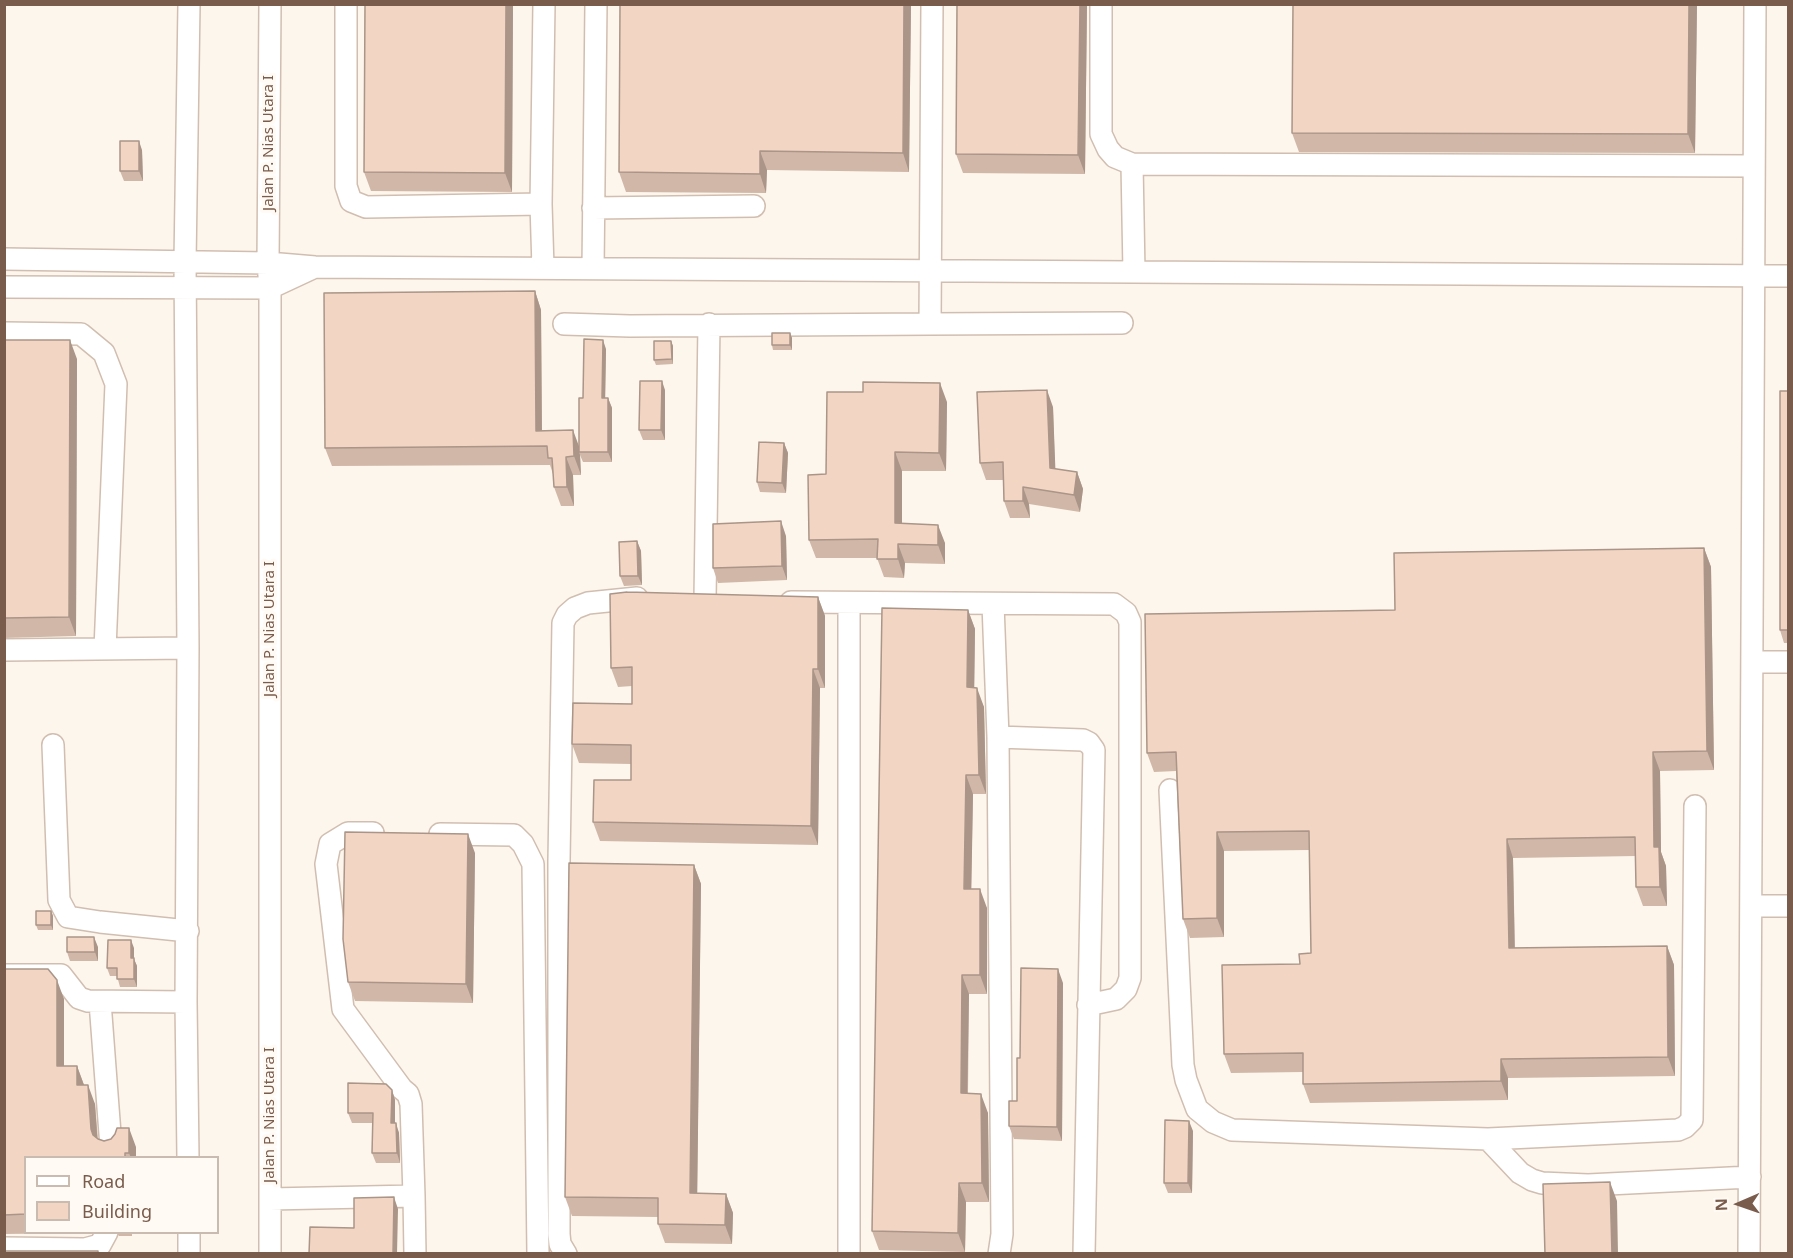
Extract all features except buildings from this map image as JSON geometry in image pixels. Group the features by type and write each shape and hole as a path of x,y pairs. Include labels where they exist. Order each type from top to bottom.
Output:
{"street":[{"path":"188,1156 186,1002 188,648 184,262 189,4"},
{"name":"Jalan P. Nias Utara I","path":"270,4 268,263 270,288 270,1254"},
{"path":"346,4 345,186 351,201 366,207 542,204"},
{"path":"543,268 544,4"},
{"path":"593,268 596,4"},
{"path":"930,324 932,4"},
{"path":"1101,4 1101,134 1108,149 1115,157 1132,164 1754,166"},
{"path":"1749,1254 1755,4"},
{"path":"1132,164 1134,272"},
{"path":"593,208 754,206"},
{"path":"4,259 268,263 315,267 1788,276"},
{"path":"4,287 270,288 315,267"},
{"path":"564,324 630,326 1122,323"},
{"path":"705,599 709,324"},
{"path":"4,333 81,334 105,353 116,384 105,649"},
{"path":"566,1254 560,1244 559,1234 559,860 563,623 567,615 575,608 588,603 657,598"},
{"path":"681,599 728,600"},
{"path":"773,601 1114,604 1126,613 1130,622 1130,978 1126,990 1116,999 1088,1005"},
{"path":"849,603 849,1254"},
{"path":"993,604 998,737 1002,1222 999,1254"},
{"path":"4,650 188,648"},
{"path":"1752,662 1788,662"},
{"path":"998,737 1083,741 1089,743 1094,750 1084,1254"},
{"path":"53,745 59,900 68,917 188,931"},
{"path":"1170,790 1183,1065 1197,1109 1213,1122 1232,1130 1488,1139 1678,1130 1692,1120 1695,806"},
{"path":"396,834 348,833 330,844 326,864 343,1009 408,1094 411,1104 415,1254"},
{"path":"419,834 514,835 523,844 533,864 538,1254"},
{"path":"1751,906 1788,906"},
{"path":"4,975 61,975 79,998 88,1001 186,1002"},
{"path":"100,1002 111,1147"},
{"path":"1488,1139 1520,1173 1542,1183 1588,1185 1750,1177"},
{"path":"270,1199 414,1196"},
{"path":"4,1248 85,1249 100,1245 106,1234"},
{"path":"189,1234 189,1254"}]}
